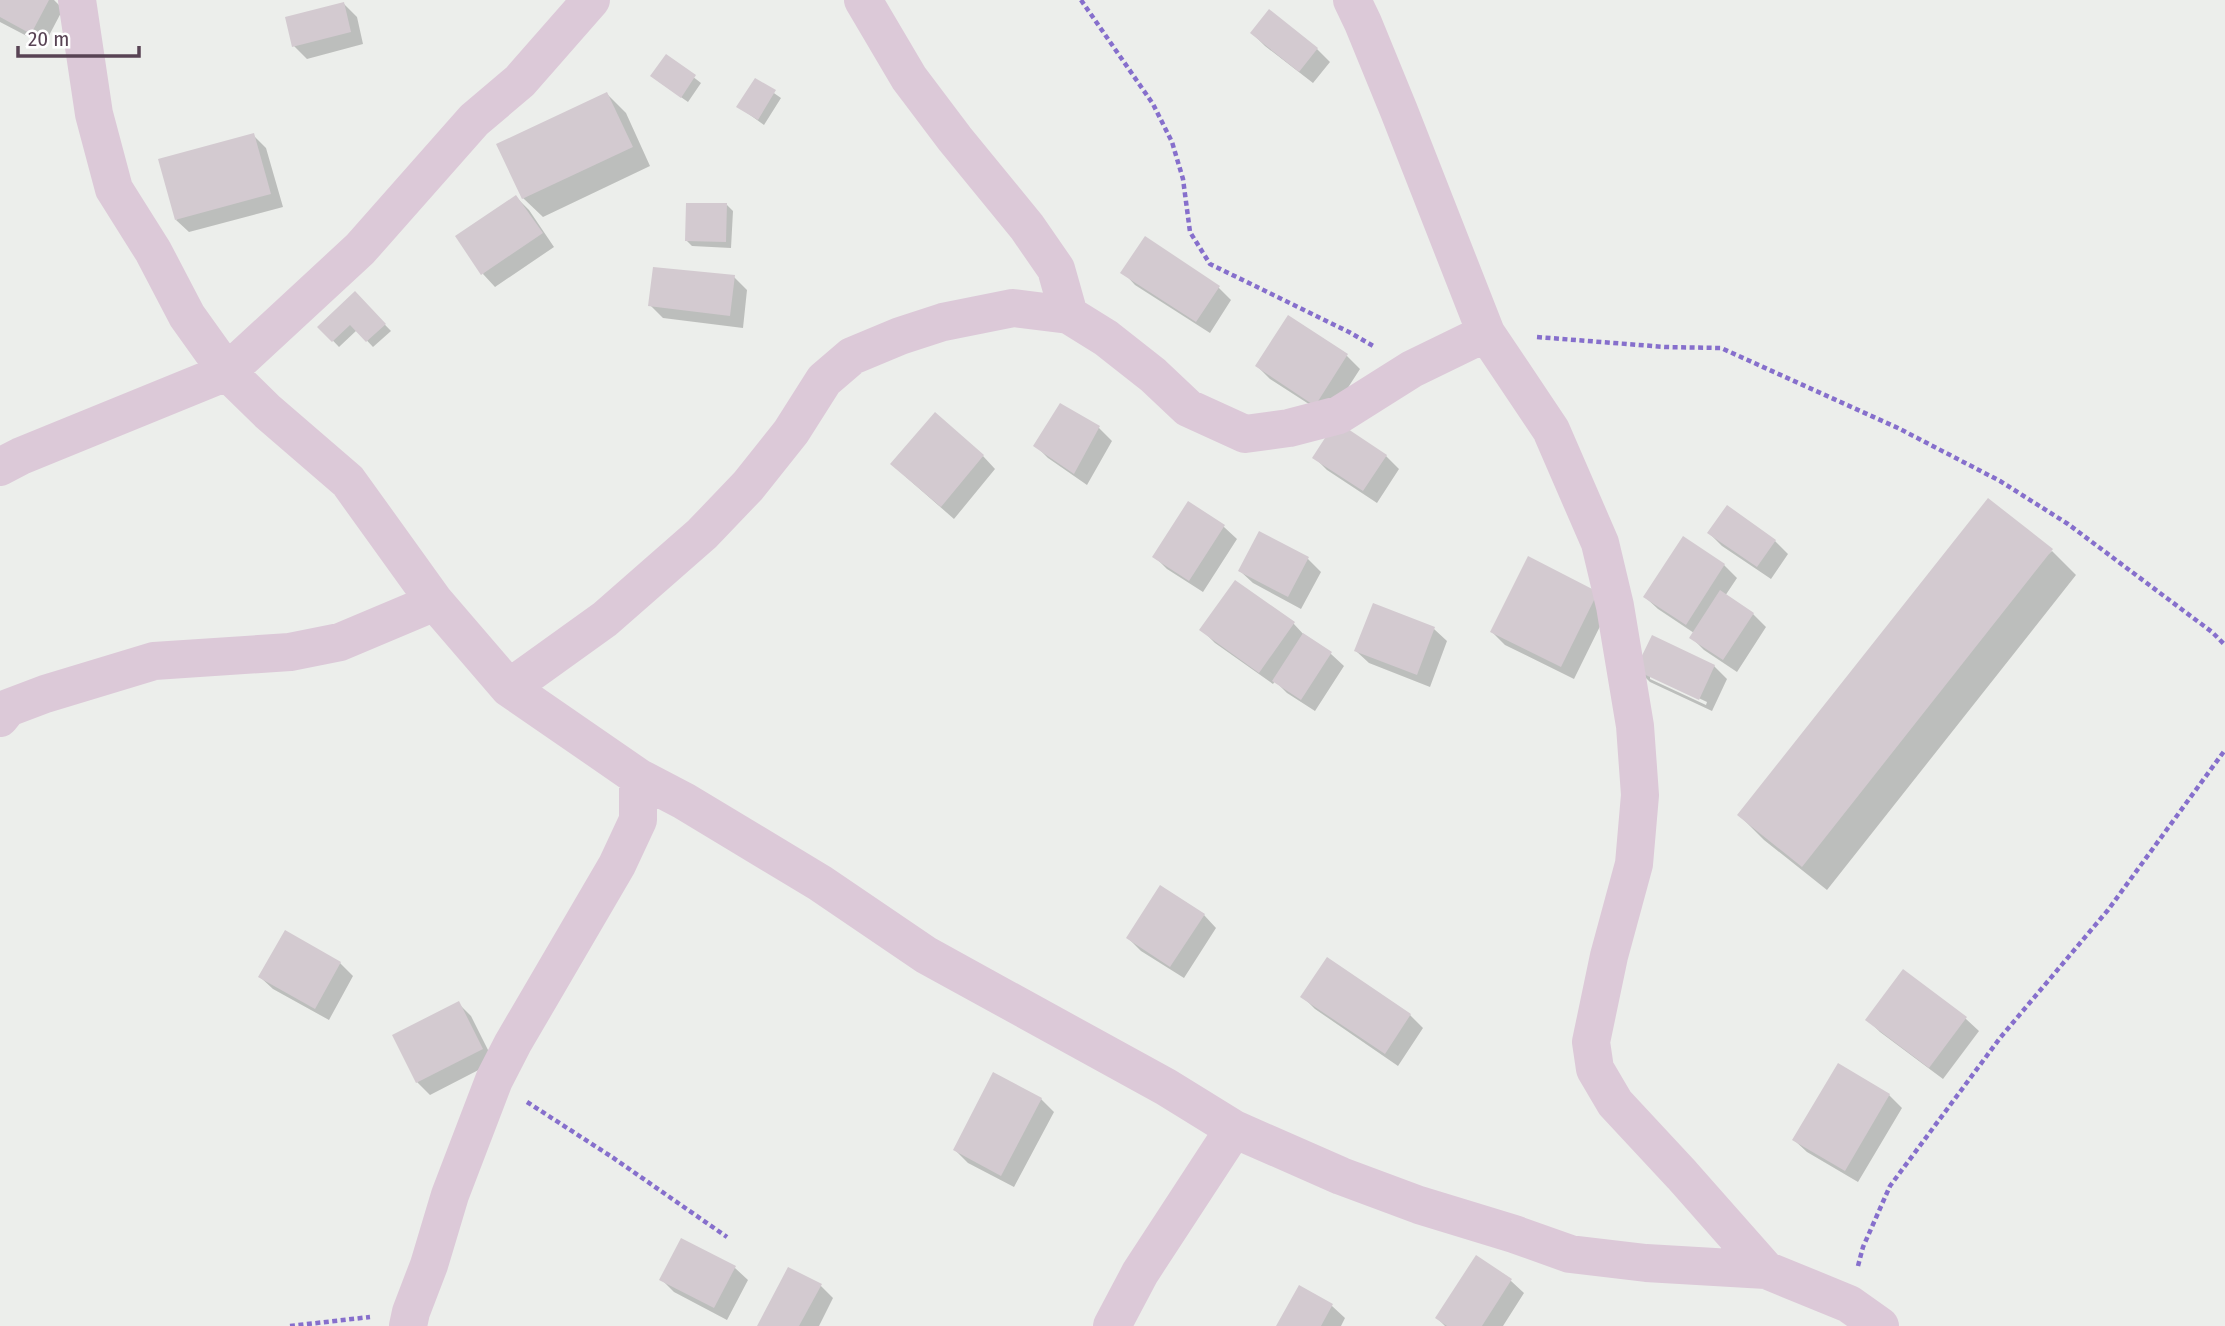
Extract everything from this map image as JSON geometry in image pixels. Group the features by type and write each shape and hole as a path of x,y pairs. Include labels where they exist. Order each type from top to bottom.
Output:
{"street":[{"path":"77,0 94,114 114,189 153,251 187,316 227,372 268,412 348,481 435,602 509,688 639,777 820,883 926,955 1166,1087 1234,1129 1341,1176 1570,1254 1646,1263 1766,1270 1849,1304 1880,1326"},
{"path":"0,467 227,372 359,250 474,120 520,81 591,0"},
{"path":"863,0 909,78 1027,227 1056,269 1069,315"},
{"path":"1352,0 1486,333 1551,430 1600,543 1615,606 1635,726 1640,795 1634,864 1609,956 1591,1042 1595,1069 1615,1103 1766,1270"},
{"path":"509,688 605,619 702,534 748,486 791,432 824,380 852,356 900,336 943,322 1013,308 1069,315 1106,338 1153,374 1188,408 1245,434 1289,428 1339,415 1412,369 1486,333"},
{"path":"0,718 8,708 45,694 154,662 290,652 340,642 435,602"},
{"path":"409,1319 450,1195 494,1080 617,865 638,820 639,777"},
{"path":"1112,1326 1140,1273 1234,1129"}],"path":[{"path":"1081,0 1153,104 1172,142 1183,179 1190,232 1210,264 1349,332 1412,369"},
{"path":"1486,333 1665,347 1721,348 1898,428 2000,481 2068,524 2212,632 2225,645"},
{"path":"1849,1304 1863,1247 1890,1186 2000,1038 2108,910 2225,750"},
{"path":"494,1080 727,1237"},
{"path":"290,1326 409,1319"}],"building":[{"path":"0,0 49,0 31,34 0,17"},
{"path":"344,2 351,32 292,47 285,17"},
{"path":"1269,9 1318,48 1299,72 1250,33"},
{"path":"666,54 696,75 681,98 650,76"},
{"path":"755,78 776,90 758,120 736,107"},
{"path":"607,92 633,147 522,199 496,144"},
{"path":"254,133 271,194 175,220 158,159"},
{"path":"516,195 543,233 481,275 455,236"},
{"path":"686,203 727,203 726,242 685,241"},
{"path":"1145,236 1220,286 1196,322 1120,273"},
{"path":"653,267 735,275 730,316 648,306"},
{"path":"355,291 386,324 366,342 350,325 332,342 317,327"},
{"path":"1288,315 1348,354 1315,406 1255,366"},
{"path":"1060,403 1100,426 1074,474 1033,446"},
{"path":"935,412 984,455 941,507 890,464"},
{"path":"1336,421 1387,455 1363,491 1312,458"},
{"path":"1988,498 2053,549 1802,867 1737,815"},
{"path":"1188,501 1225,525 1189,581 1152,557"},
{"path":"1727,505 1776,540 1757,567 1707,533"},
{"path":"1259,531 1309,557 1288,597 1238,571"},
{"path":"1683,536 1725,564 1686,625 1643,597"},
{"path":"1528,556 1598,592 1561,667 1490,632"},
{"path":"1235,580 1295,622 1259,673 1199,630"},
{"path":"1720,590 1754,613 1723,660 1689,638"},
{"path":"1373,603 1435,627 1417,675 1354,651"},
{"path":"1303,633 1332,652 1301,700 1272,681"},
{"path":"1652,635 1715,665 1699,700 1635,670"},
{"path":"1160,885 1205,914 1170,967 1126,938"},
{"path":"285,930 341,962 315,1009 258,977"},
{"path":"1327,957 1411,1014 1385,1054 1300,997"},
{"path":"1903,969 1967,1017 1929,1068 1865,1020"},
{"path":"459,1001 483,1049 416,1083 392,1035"},
{"path":"1838,1063 1890,1094 1845,1171 1792,1140"},
{"path":"993,1072 1042,1098 1001,1176 953,1150"},
{"path":"681,1238 736,1266 714,1308 659,1280"},
{"path":"1476,1255 1512,1279 1482,1326 1447,1326 1435,1318"},
{"path":"788,1267 822,1284 799,1326 757,1326"},
{"path":"1299,1285 1333,1304 1321,1326 1276,1326"}]}
